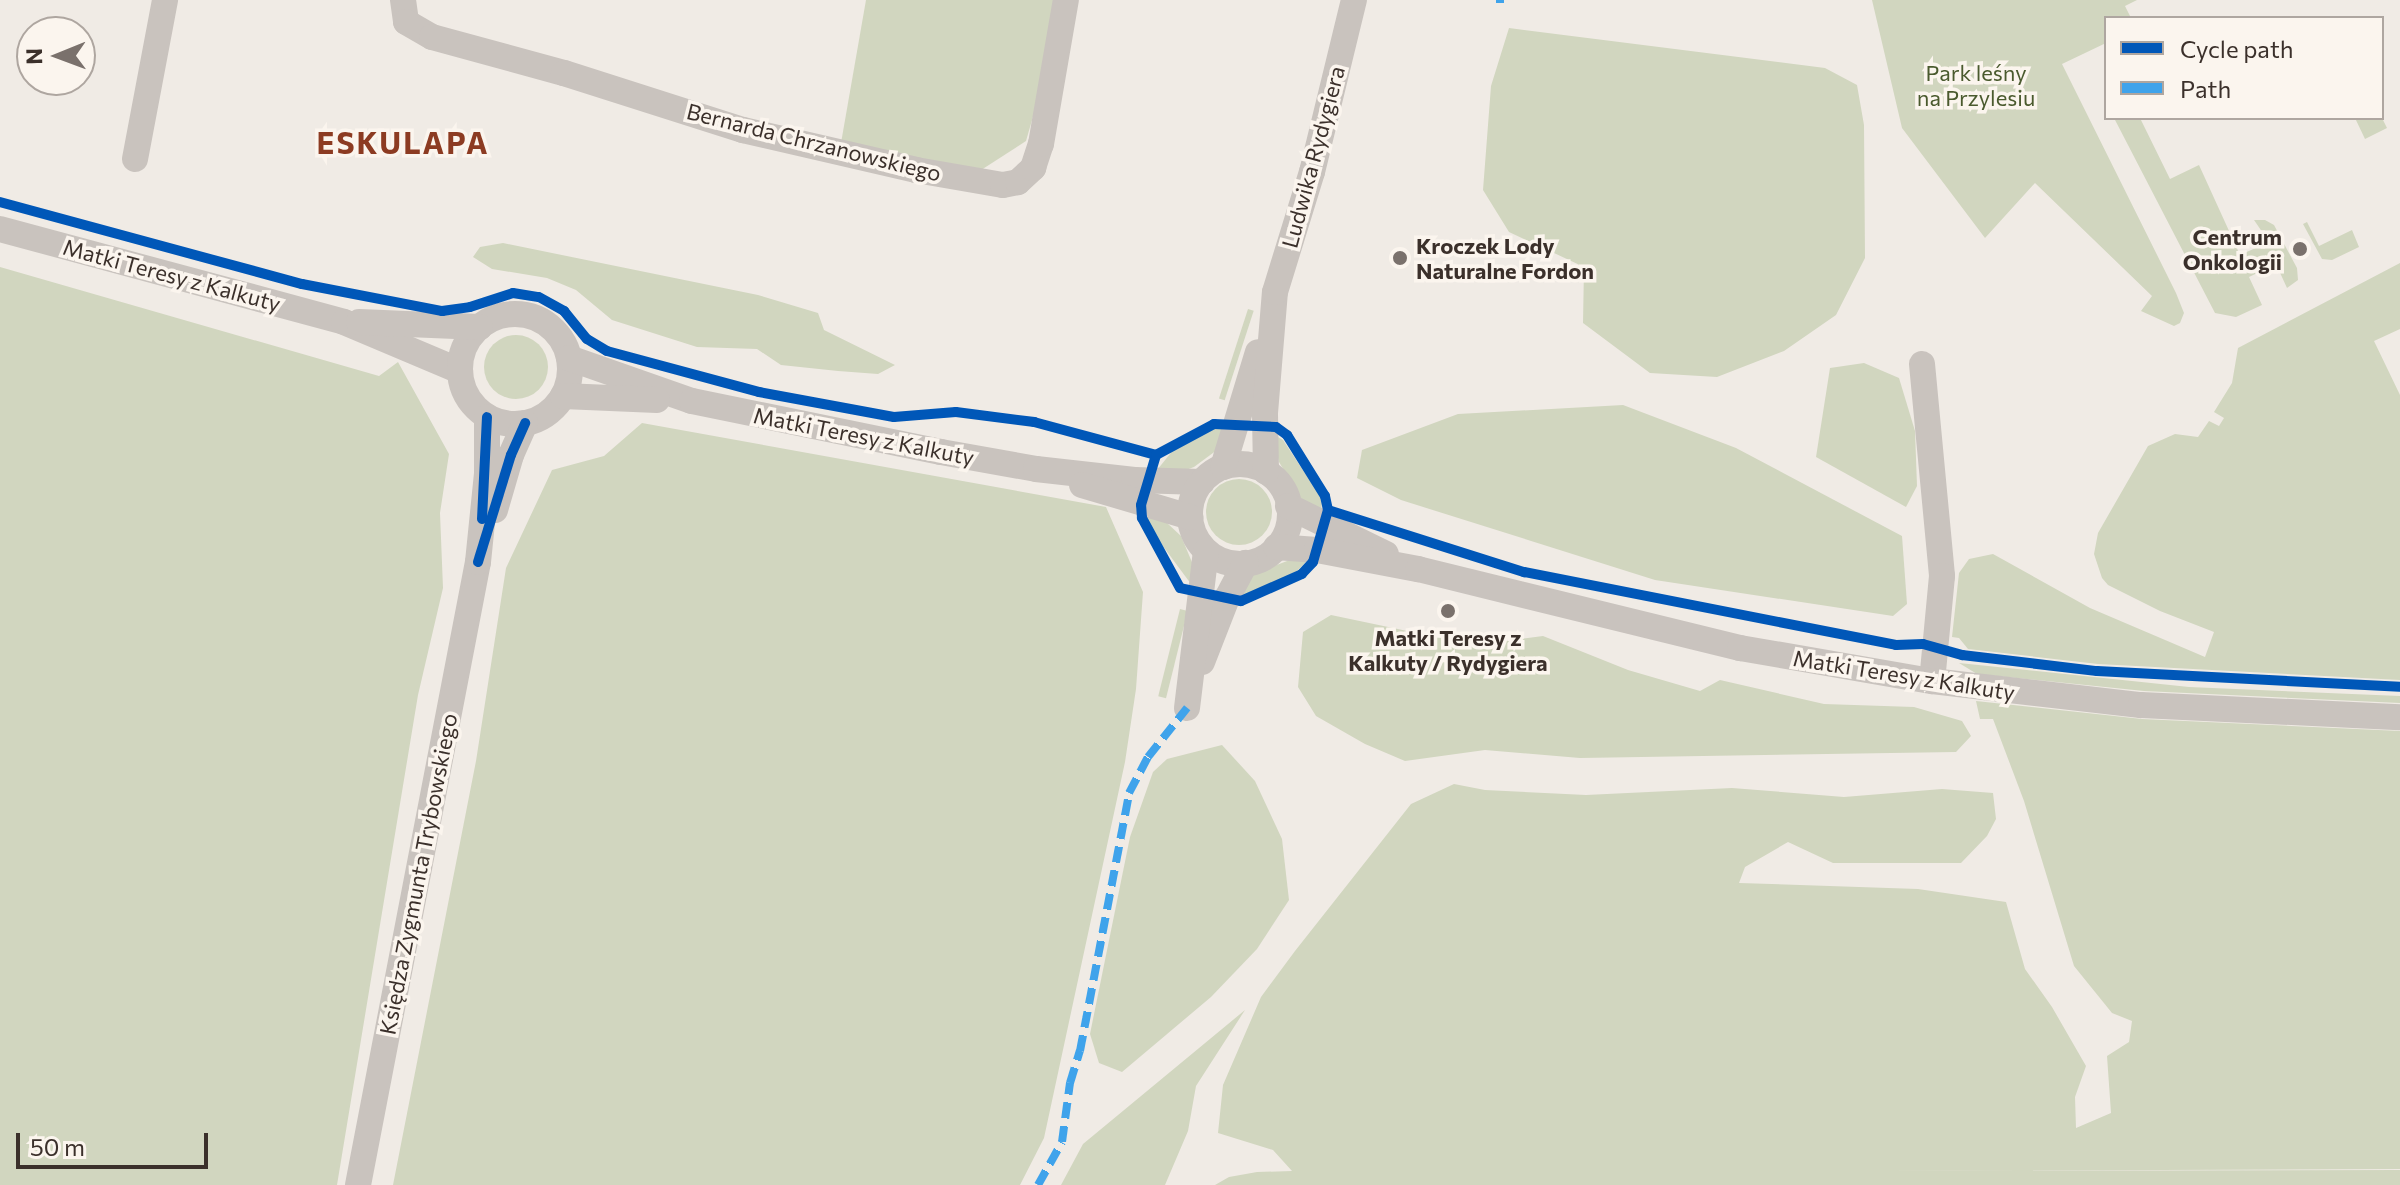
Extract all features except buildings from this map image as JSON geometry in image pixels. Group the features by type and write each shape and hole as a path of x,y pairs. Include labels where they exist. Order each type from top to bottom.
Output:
{"street":[{"path":"135,159 165,0"},
{"name":"Bernarda Chrzanowskiego","path":"403,0 406,22 432,37 564,73 743,130 916,170 1003,185 1018,182 1033,168 1041,144 1066,0"},
{"name":"Ludwika Rydygiera","path":"1212,475 1271,315 1312,172 1354,0"},
{"name":"Matki Teresy z Kalkuty","path":"0,229 344,322 460,371"},
{"path":"514,314 532,316 560,336 569,358 569,385 563,396 547,415 525,423 504,423 487,417 473,405 464,389 460,371 463,352 480,327 498,317 514,314"},
{"name":"Ludwika Rydygiera","path":"1266,472 1265,413 1271,315"},
{"name":"Matki Teresy z Kalkuty","path":"344,322 480,327"},
{"name":"Matki Teresy z Kalkuty","path":"569,358 692,401 1036,469 1134,480 1212,475"},
{"path":"1922,364 1942,576 1932,681"},
{"name":"Matki Teresy z Kalkuty","path":"563,396 692,401"},
{"name":"Księdza Zygmunta Trybowskiego","path":"358,1185 478,562 487,473 487,417"},
{"name":"Księdza Zygmunta Trybowskiego","path":"478,562 511,455 525,423"},
{"path":"1252,465 1266,472 1282,487 1288,506 1288,524 1276,547 1261,559 1246,563 1231,563 1206,551 1192,530 1190,505 1212,475 1252,465"},
{"name":"Matki Teresy z Kalkuty","path":"1036,469 1141,505 1190,517"},
{"name":"Matki Teresy z Kalkuty","path":"1288,506 1418,569"},
{"name":"Matki Teresy z Kalkuty","path":"1276,547 1317,550 1418,569 1740,648 1932,681 2141,705 2400,717"},
{"path":"1206,551 1188,701 1221,610 1246,563"}],"green space":[{"path":"866,0 1059,0 1047,68 1026,141 978,172 841,143"},
{"name":"Park leśny na Przylesiu","path":"1872,0 2137,0 2125,6 2130,16 2104,16 2104,44 2062,64 2176,293 2184,313 2180,323 2174,326 2141,311 2152,296 2035,183 1985,238 1902,128"},
{"path":"1509,28 1825,68 1857,85 1864,125 1865,258 1836,315 1784,351 1717,377 1650,373 1583,323 1584,267 1509,232 1483,190 1491,86"},
{"path":"2115,120 2141,120 2170,179 2199,165 2240,255 2269,242 2254,220 2265,220 2274,225 2297,268 2298,280 2287,288 2276,264 2249,277 2262,305 2236,317 2215,313"},
{"path":"2356,120 2383,120 2387,128 2365,139"},
{"path":"2307,222 2319,246 2352,230 2359,247 2332,260 2322,259 2303,224"},
{"path":"503,243 758,295 818,313 824,330 895,365 878,374 838,371 781,365 757,349 697,347 612,320 576,290 547,278 492,269 473,257 480,247"},
{"path":"2400,263 2400,329 2374,341 2400,395 2400,680 2098,664 1968,649 1959,638 1952,637 1959,573 1969,559 1993,554 2090,608 2205,657 2214,632 2160,611 2108,585 2102,578 2094,554 2098,533 2148,446 2175,434 2198,437 2209,421 2219,426 2224,418 2214,412 2232,383 2238,348"},
{"path":"0,267 379,376 398,362 449,454 440,513 443,588 418,695 337,1185 0,1185"},
{"path":"1248,309 1254,311 1225,400 1219,398"},
{"path":"516,335 534,341 542,349 548,367 542,385 534,393 516,399 498,393 490,385 484,367 490,349 498,341"},
{"path":"1864,363 1899,378 1915,431 1917,486 1906,507 1816,457 1830,368"},
{"path":"1623,405 1736,448 1902,536 1907,604 1893,616 1655,580 1401,500 1357,478 1362,450 1458,414"},
{"path":"642,423 1106,507 1143,592 1136,689 1125,762 1044,1138 1020,1185 393,1185 476,761 506,568 552,470 604,456"},
{"path":"1229,427 1221,447 1194,467 1183,471 1157,470 1174,449 1214,429"},
{"path":"1273,434 1283,440 1322,499 1321,515 1300,497 1279,462"},
{"path":"1239,479 1252,482 1262,489 1269,499 1272,512 1269,525 1262,535 1252,542 1239,545 1226,542 1216,535 1209,525 1206,512 1209,499 1216,489 1226,482"},
{"path":"1148,515 1166,522 1181,536 1194,567 1191,584 1148,526"},
{"path":"1295,558 1309,559 1297,571 1249,596 1237,596 1246,580 1255,573"},
{"path":"1180,609 1188,611 1166,698 1158,696"},
{"path":"1331,615 1474,645 1543,636 1628,670 1700,691 1720,680 1824,704 1914,707 1962,721 1971,736 1956,752 1580,758 1485,750 1405,761 1365,744 1316,716 1298,687 1303,632"},
{"path":"1959,663 2189,687 2400,696 2400,703 2144,691 1977,674"},
{"path":"1976,701 2142,719 2400,731 2400,1169 1875,1171 2400,1170 2400,1185 1215,1185 1229,1177 1292,1171 1273,1150 1218,1133 1223,1085 1261,997 1295,951 1411,804 1454,784 1485,790 1586,795 1732,788 1844,797 1942,789 1993,793 1996,819 1987,836 1961,863 1833,863 1788,842 1745,867 1739,883 1918,889 2006,902 2025,969 2052,1007 2086,1066 2075,1097 2076,1128 2111,1113 2107,1056 2129,1042 2132,1021 2112,1013 2074,966 2024,801 1993,719 1980,719"},
{"path":"1222,745 1255,781 1282,839 1289,900 1257,949 1211,997 1122,1072 1099,1063 1090,1034 1130,837 1153,772 1167,759"},
{"path":"1245,1010 1196,1086 1188,1131 1165,1185 1061,1185 1083,1144"}],"marked path":[{"path":"1038,1185 1062,1142 1070,1083 1080,1051 1129,793 1148,757 1187,708"}],"cycle path":[{"path":"0,202 302,284 442,311 470,307 513,293 539,297 564,311 587,339 607,351 759,392 894,417 956,412 1034,422 1156,455"},
{"path":"482,519 487,417"},
{"path":"478,562 511,455 525,423"},
{"path":"1214,424 1276,427 1287,435 1325,496 1328,510 1313,562 1302,574 1241,601 1180,588 1142,518 1141,505 1156,455 1214,424"},
{"path":"1328,510 1524,572 1896,645 1923,644 1962,655 2097,671 2400,687"}],"place":[{"name":"Centrum Onkologii","path":"2300,249"},
{"name":"Kroczek Lody Naturalne Fordon","path":"1400,258"},
{"name":"Matki Teresy z Kalkuty / Rydygiera","path":"1448,611"}],"district":[{"name":"ESKULAPA","path":"403,142"}]}
